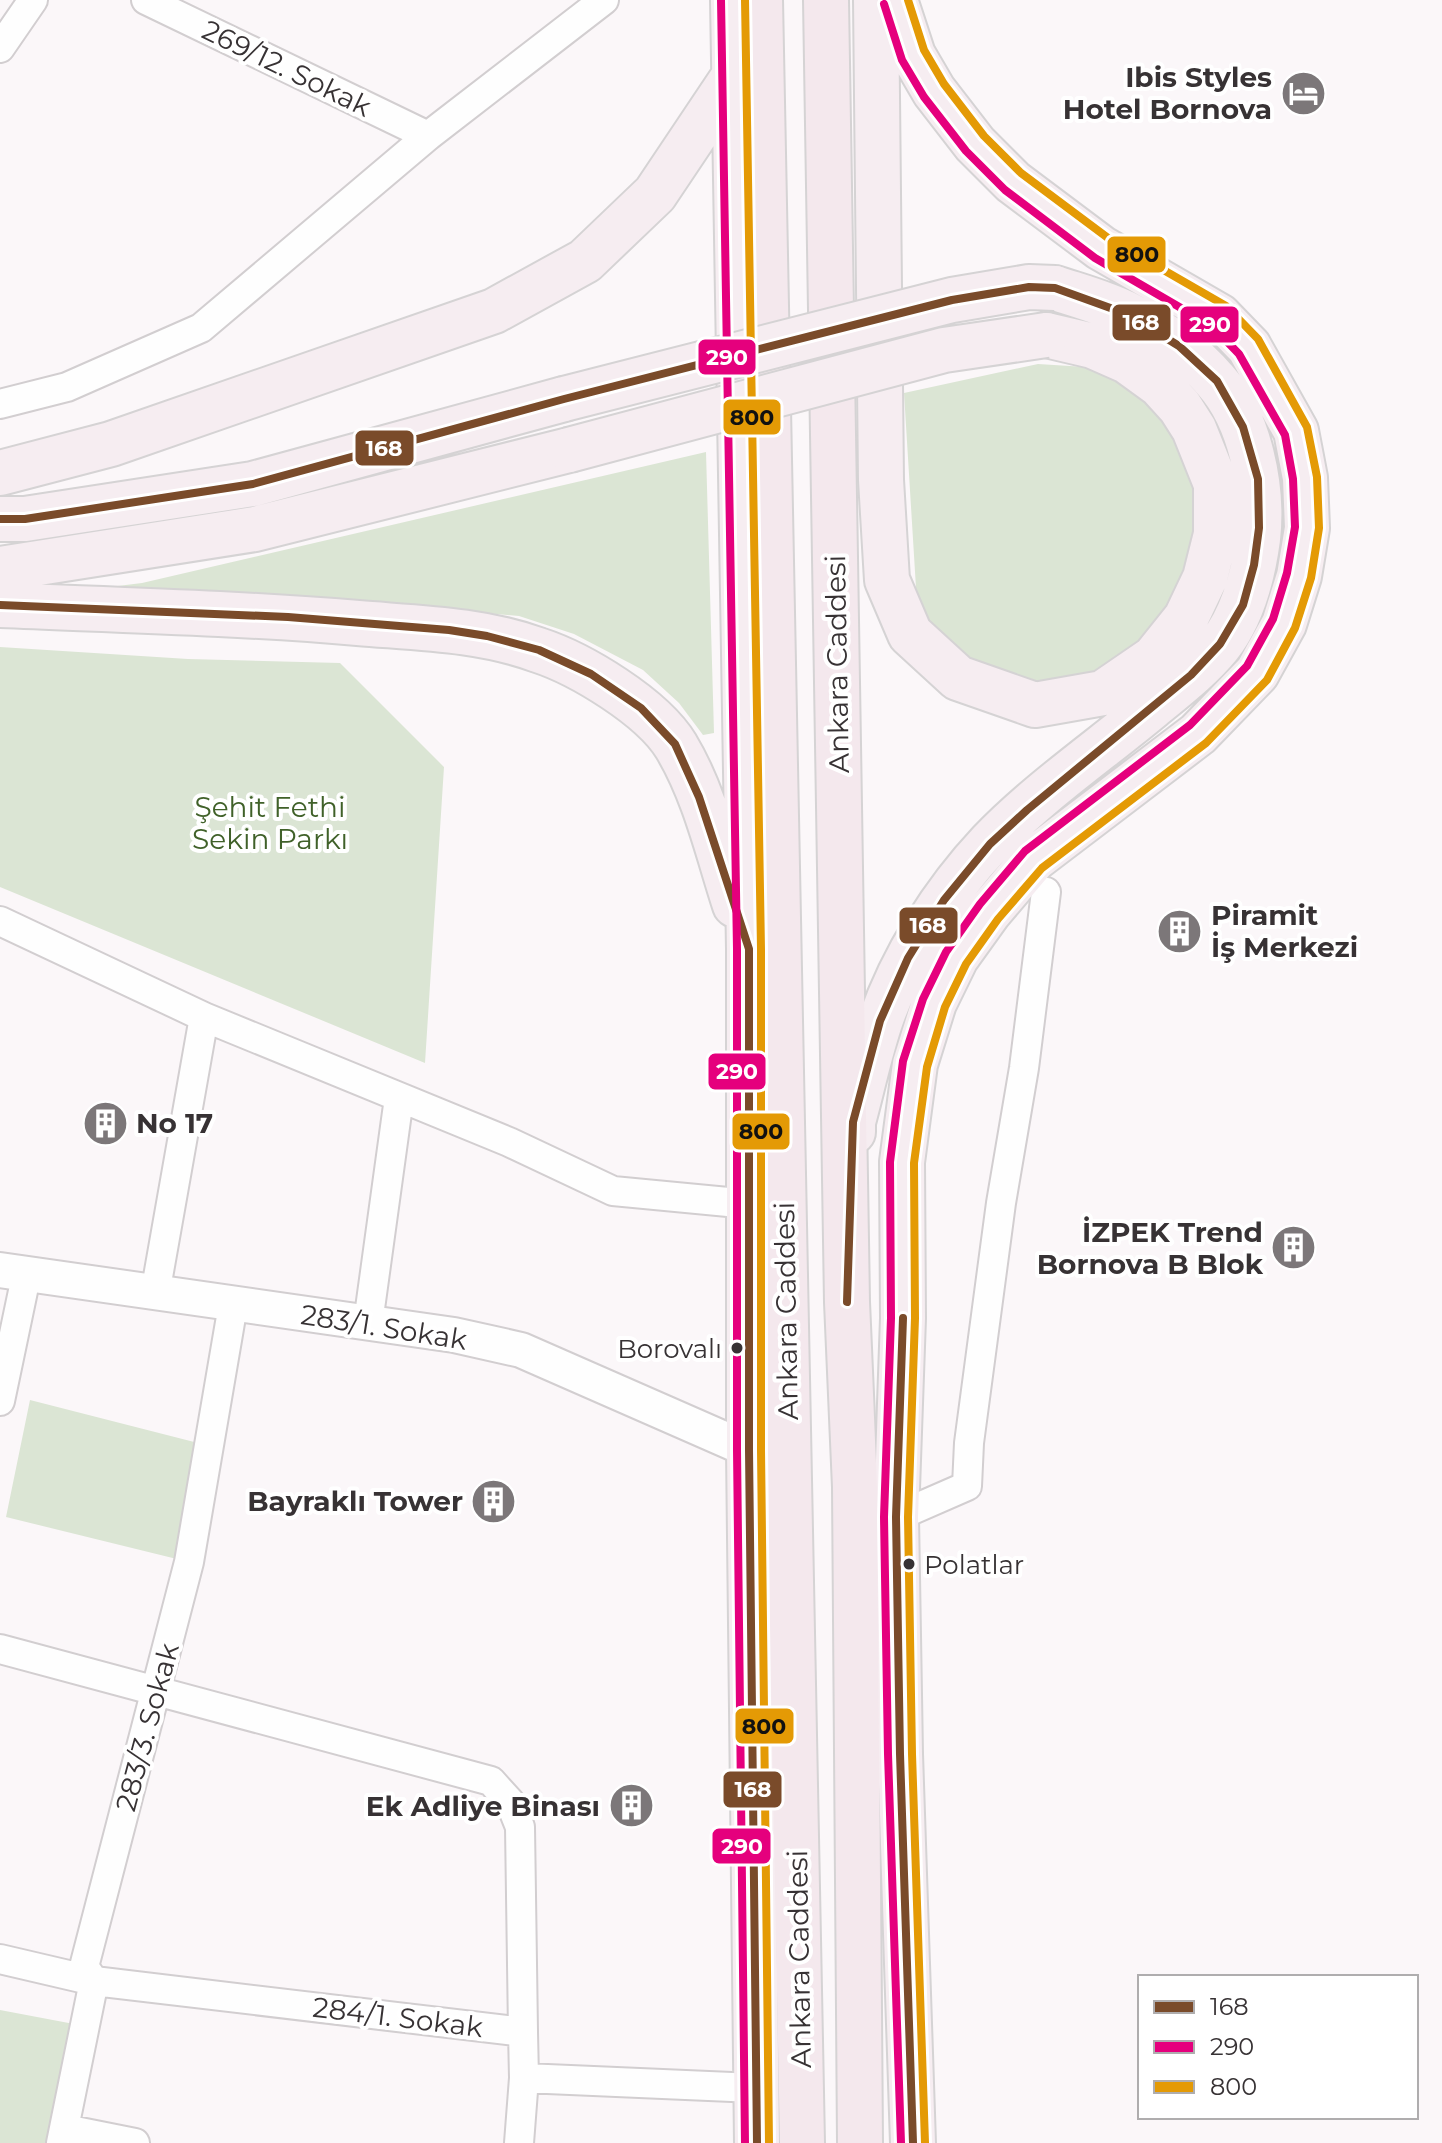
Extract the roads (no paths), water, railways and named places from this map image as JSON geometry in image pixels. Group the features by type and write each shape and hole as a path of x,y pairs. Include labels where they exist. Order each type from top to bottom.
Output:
{"highway":[{"name":"Ankara Caddesi","path":"760,0 802,2143"},
{"name":"Ankara Caddesi","path":"826,0 847,1302 855,1487 860,2143"}],"main road":[{"path":"733,0 749,949 749,1450 757,2143"},
{"path":"0,569 255,529 569,450 944,350 1046,335 1093,346 1127,361 1160,385 1194,429 1216,484 1216,534 1205,578 1186,618 1154,658 1103,693 1035,705 958,678 910,634 887,580 881,480 876,0"},
{"path":"895,0 913,55 934,91 975,144 1013,182 1101,248 1219,316 1249,347 1296,431 1305,478 1307,528 1299,576 1284,624 1257,673 1198,734 1034,859 989,912 956,958 934,1003 915,1064 902,1162 903,1318 896,1517 900,1754 913,2143"},
{"path":"0,473 111,444 494,311 585,261 655,194 734,76"},
{"path":"0,519 25,519 253,484 564,399 952,300 1029,287 1055,288 1127,314 1179,346 1217,381 1243,427 1258,479 1259,528 1254,565 1243,605 1220,644 1191,675 990,844 944,900 908,958 880,1021 853,1122 847,1302"},
{"path":"0,605 300,618 449,630 539,650 591,674 641,708 675,744 699,797 749,949"}],"street":[{"path":"0,48 33,0"},
{"name":"269/12. Sokak","path":"146,0 428,136"},
{"path":"0,404 67,387 201,328 428,136 604,0"},
{"path":"896,1517 967,1486 969,1443 1001,1203 1024,1068 1046,892"},
{"path":"0,921 204,1017 509,1142 613,1191 749,1204"},
{"path":"155,1294 204,1017"},
{"path":"368,1323 399,1098"},
{"path":"0,1401 13,1271"},
{"name":"283/1. Sokak","path":"13,1271 454,1335 521,1350 749,1450"},
{"name":"283/3. Sokak","path":"63,2136 94,1981 84,1967 189,1562 233,1305"},
{"path":"0,1649 491,1781 510,1802 520,1827 523,2032"},
{"name":"284/1. Sokak","path":"0,1959 94,1981 523,2032 524,2078 519,2143"},
{"path":"524,2078 755,2088"},
{"path":"63,2136 135,2143"}],"place":[{"name":"Ibis Styles Hotel Bornova","path":"1303,93"},
{"name":"Piramit İş Merkezi","path":"1180,931"},
{"name":"No 17","path":"105,1123"},
{"name":"İZPEK Trend Bornova B Blok","path":"1294,1248"},
{"name":"Borovalı","path":"737,1348"},
{"name":"Bayraklı Tower","path":"494,1501"},
{"name":"Polatlar","path":"909,1564"},
{"name":"Ek Adliye Binası","path":"631,1806"}],"park label":[{"name":"Şehit Fethi Sekin Parkı","path":"270,823"}]}
